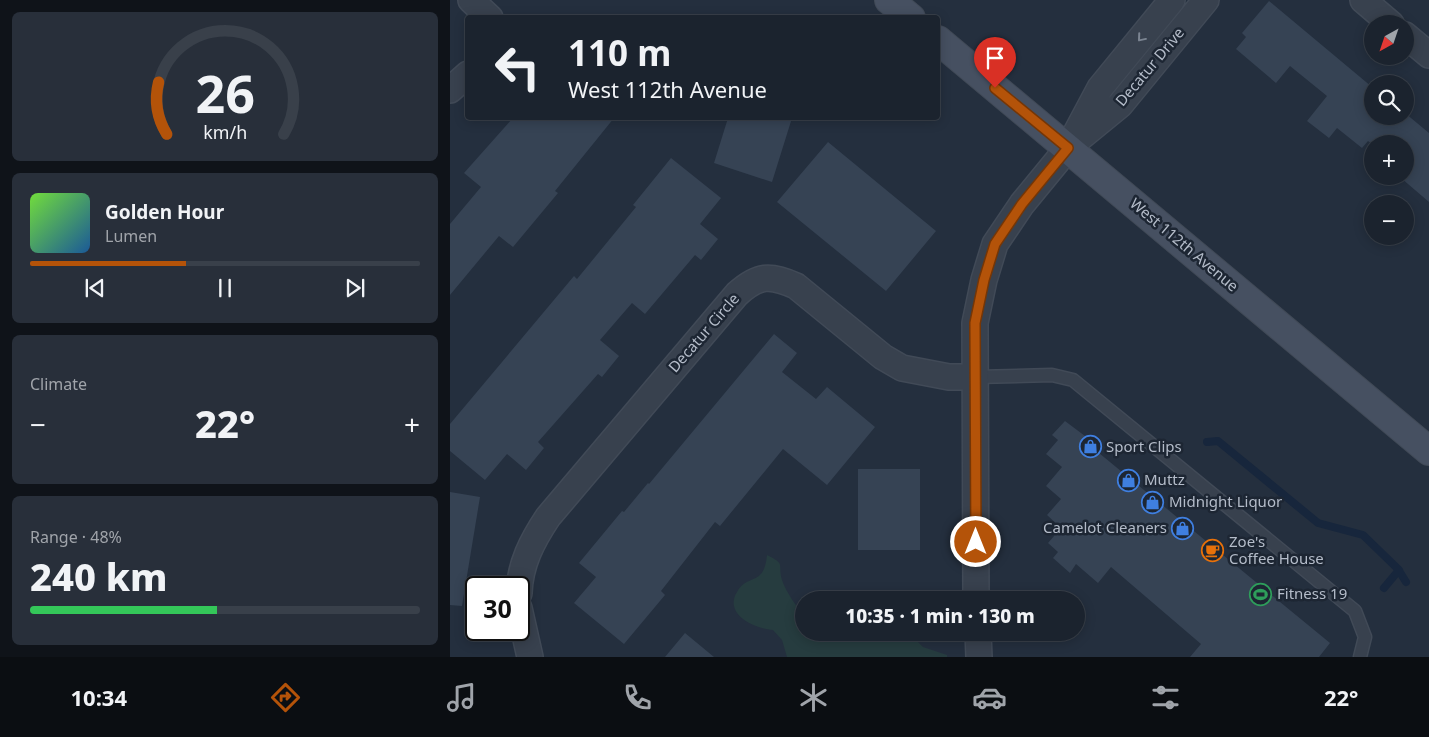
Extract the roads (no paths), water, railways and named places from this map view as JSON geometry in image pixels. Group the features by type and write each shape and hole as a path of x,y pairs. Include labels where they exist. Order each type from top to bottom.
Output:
{"main road":[{"path":"889,0 906,15"},
{"name":"West 112th Avenue","path":"940,42 1429,451"}],"street":[{"path":"471,0 487,15"},
{"name":"Decatur Drive","path":"1068,148 1100,88 1172,0"},
{"name":"Decatur Drive","path":"1068,148 1120,105 1206,0"},
{"path":"1363,0 1380,15"},
{"path":"1414,42 1429,55"},
{"path":"450,90 465,77"},
{"path":"976,591 975,323 984,280 995,244 1022,204 1068,148"},
{"name":"Decatur Circle","path":"522,576 524,561 534,537 548,517 737,294 757,278 782,279 796,286 883,357 902,368 949,377 975,377"},
{"path":"526,641 530,657"},
{"path":"978,641 979,657"}],"lane":[{"path":"975,377 1052,375 1073,380 1355,610 1365,637 1360,657"}],"waterway":[{"path":"1207,442 1218,441 1318,523 1363,535 1398,569 1406,582"},
{"path":"1384,588 1399,570"}],"place":[{"name":"Sport Clips","path":"1090,447"},
{"name":"Muttz","path":"1128,480"},
{"name":"Midnight Liquor","path":"1153,502"},
{"name":"Camelot Cleaners","path":"1183,528"},
{"name":"Zoe's Coffee House","path":"1213,551"},
{"name":"Fitness 19","path":"1261,594"}]}
